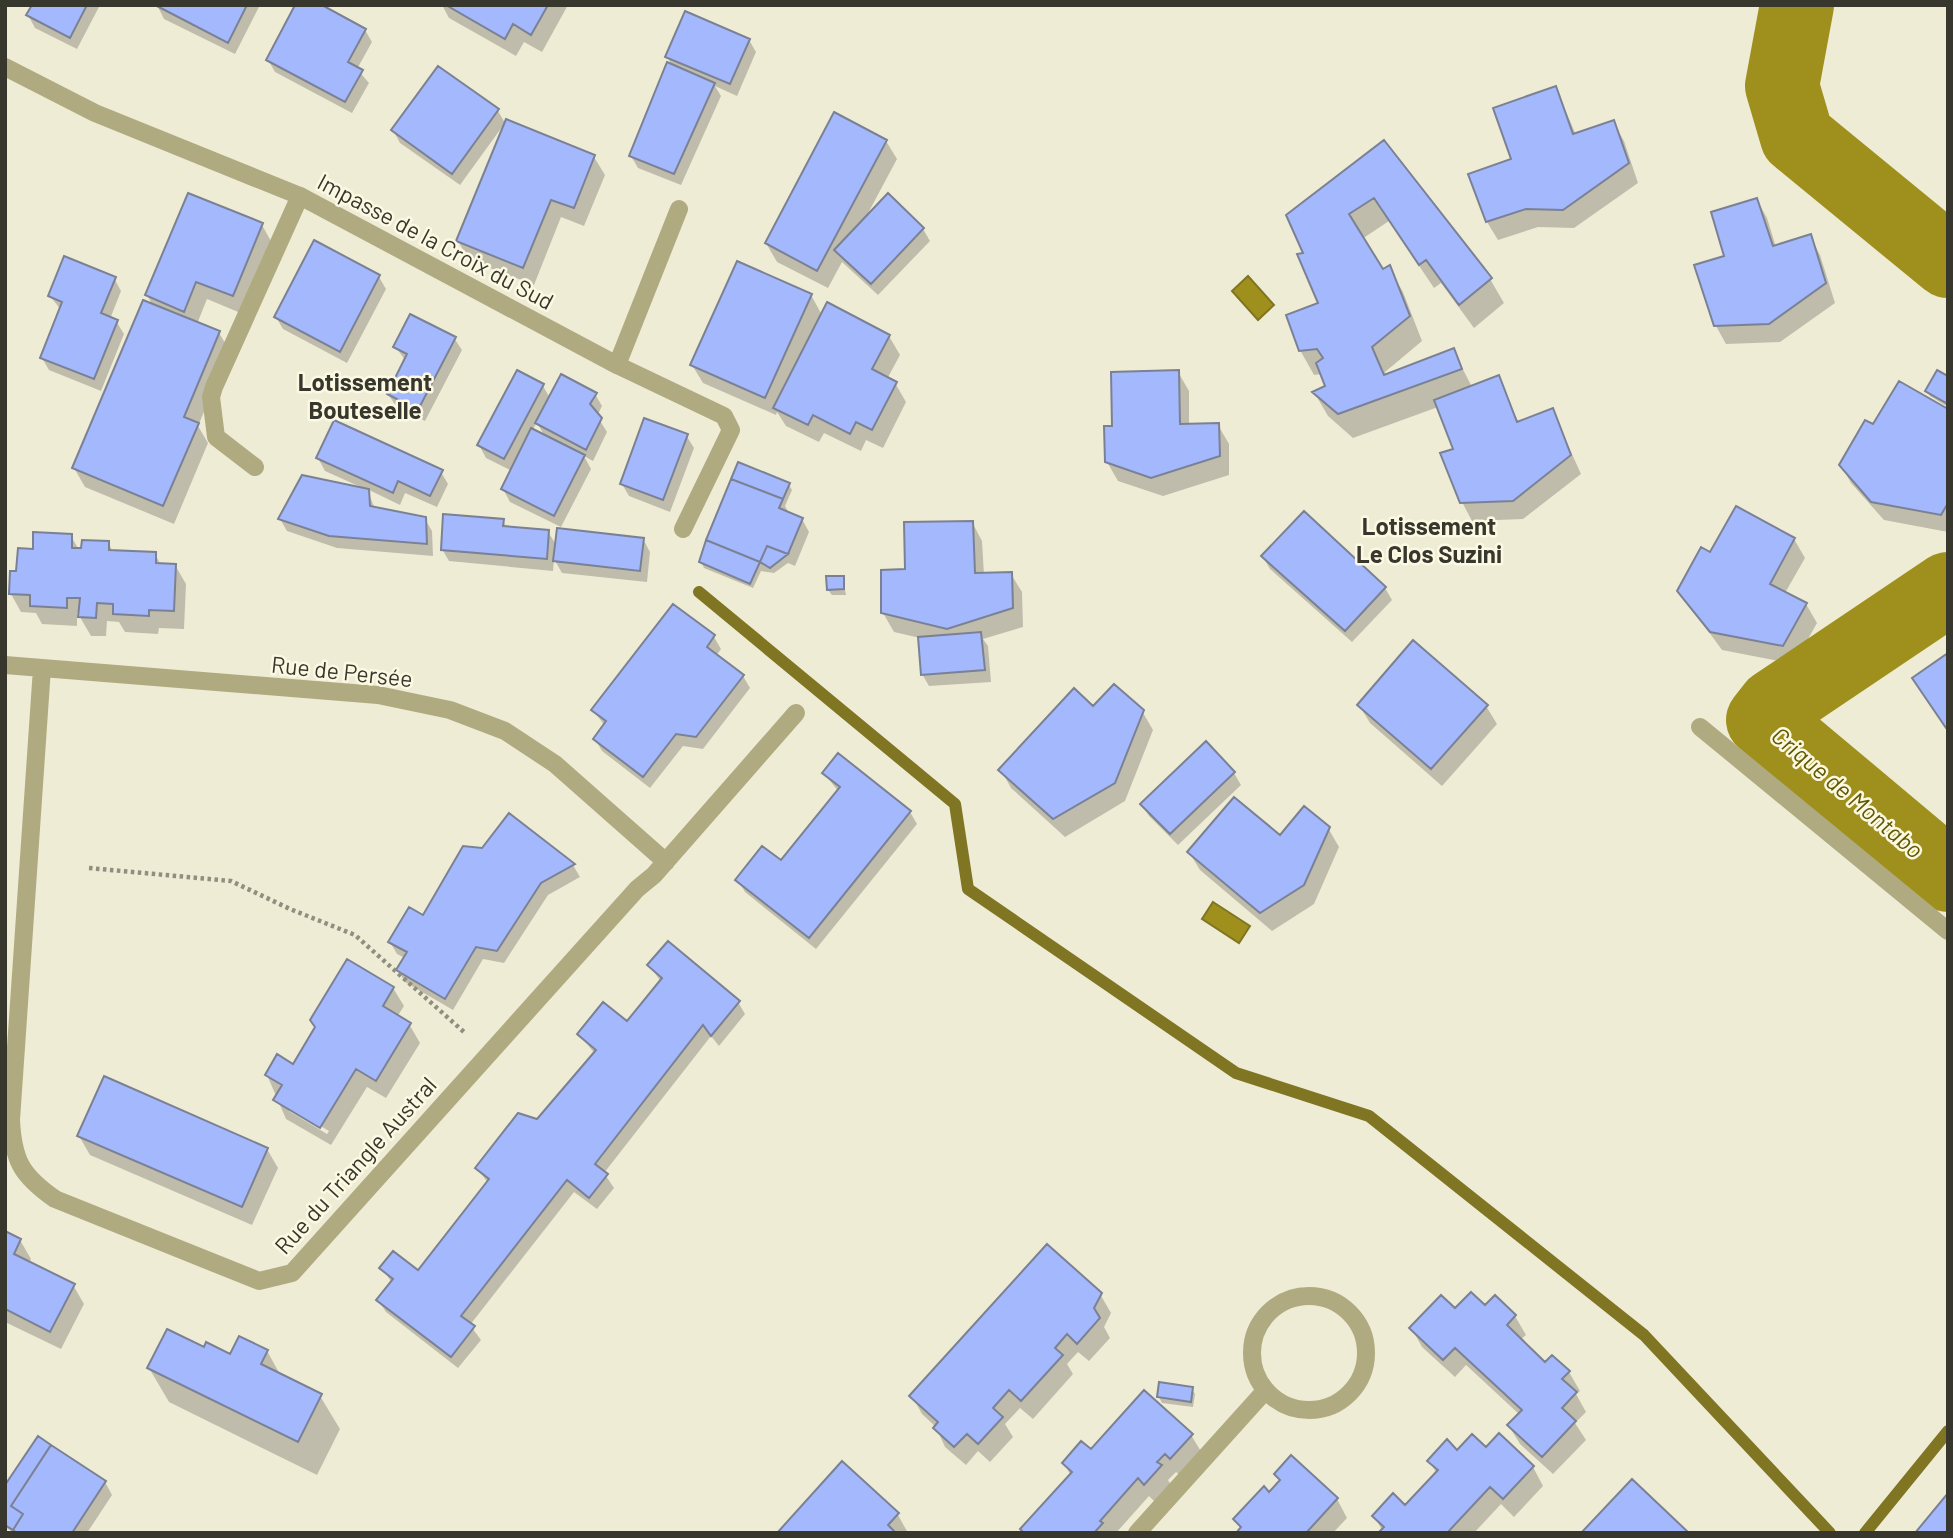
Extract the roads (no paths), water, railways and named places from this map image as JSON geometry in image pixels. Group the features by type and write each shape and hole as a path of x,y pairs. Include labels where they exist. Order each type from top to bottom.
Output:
{"street":[{"name":"Impasse de la Croix du Sud","path":"5,67 95,113 300,196 617,365 724,416 731,430 684,530"},
{"path":"255,467 216,437 211,397 300,196"},
{"path":"617,365 679,209"},
{"name":"Rue de Persée","path":"5,665 378,695 450,710 505,731 555,764 666,862"},
{"name":"Rue du Triangle Austral","path":"42,668 12,1145 21,1169 34,1184 55,1199 259,1281 292,1273 628,899 666,862 796,712"},
{"path":"1700,727 1948,932"},
{"path":"1313,1295 1335,1301 1353,1315 1364,1335 1367,1357 1361,1378 1347,1397 1327,1408 1305,1410 1283,1405 1265,1391 1254,1371 1251,1349 1257,1327 1270,1309 1291,1298 1313,1295"},
{"path":"1137,1533 1265,1391"}],"waterway":[{"name":"Crique de Montabo","path":"1797,5 1782,86 1797,137 1948,261"},
{"name":"Crique de Montabo","path":"1948,589 1774,706 1763,720 1948,875"},
{"path":"699,592 955,804 968,889 1236,1073 1369,1116 1644,1335 1830,1533"},
{"path":"1865,1533 1948,1431"}],"district":[{"name":"Lotissement Bouteselle","path":"365,395"},
{"name":"Lotissement Le Clos Suzini","path":"1429,539"}]}
